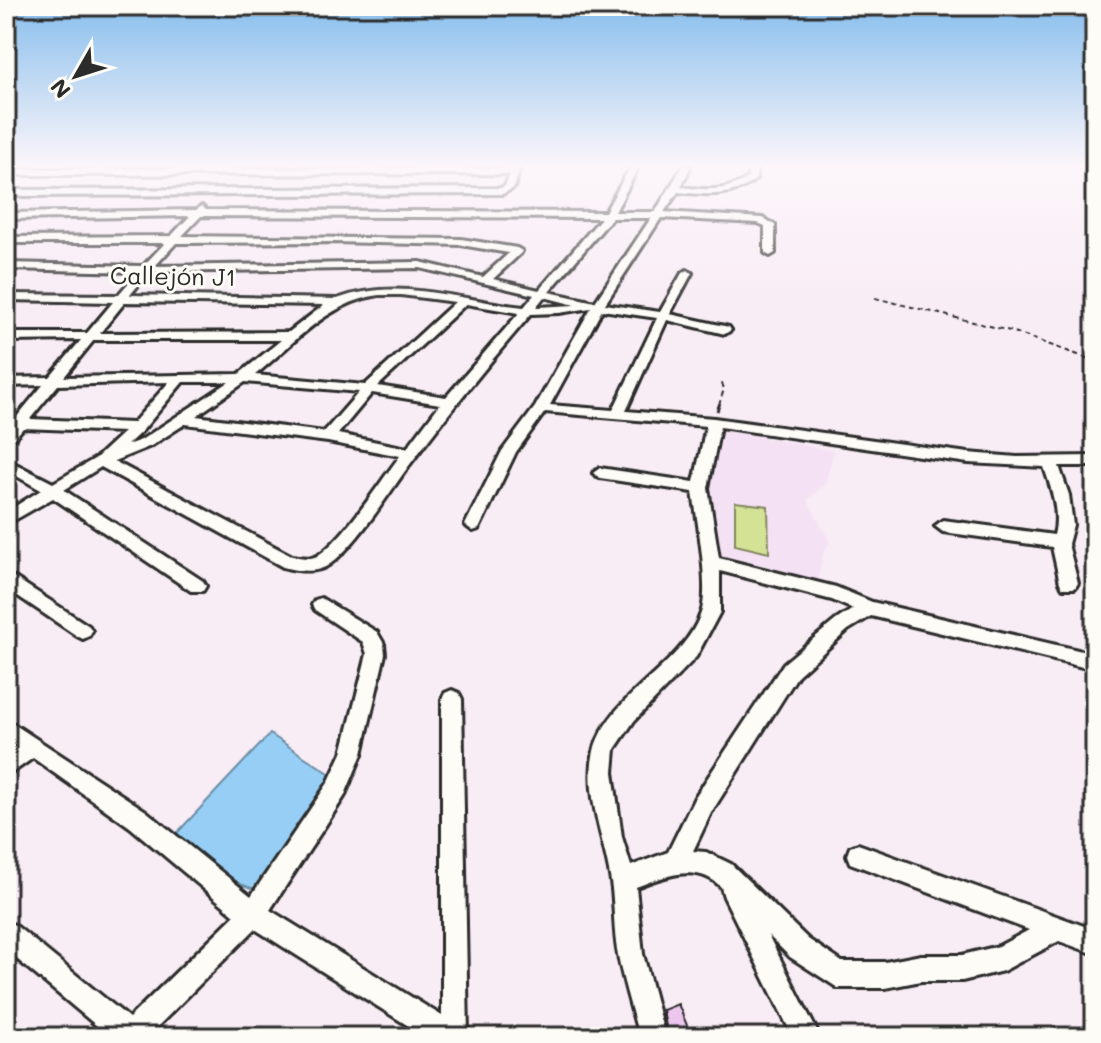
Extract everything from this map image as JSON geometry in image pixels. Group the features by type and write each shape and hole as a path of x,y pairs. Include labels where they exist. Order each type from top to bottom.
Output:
{"street":[{"path":"9,242 47,215"},
{"path":"6,216 134,215"},
{"path":"6,439 12,423 56,379 146,269 197,215"},
{"path":"324,215 657,215 765,221 770,225 770,253"},
{"path":"319,267 348,215"},
{"path":"473,525 509,451 541,408 596,306 657,215"},
{"path":"101,461 301,566 324,560 346,538 449,402 608,216"},
{"path":"9,242 334,239 461,242 517,251 486,280"},
{"path":"6,266 146,269 420,265 596,306 664,316 725,330"},
{"path":"619,412 687,273"},
{"path":"101,461 146,443 182,419 243,377 291,336 339,302 359,296 418,292 462,302 528,310 596,306"},
{"name":"Callejón J1","path":"6,297 339,302"},
{"path":"328,437 370,387 462,302"},
{"path":"6,337 291,336"},
{"path":"6,382 243,377 370,387 449,402"},
{"path":"6,519 101,461 137,428 179,378"},
{"path":"541,408 714,422 968,458 1095,461"},
{"path":"182,419 328,437 409,453"},
{"path":"652,1037 630,954 623,880 611,837 602,772 605,749 613,732 689,651 711,612 711,562 700,488 714,422"},
{"path":"12,423 137,428"},
{"path":"1050,462 1061,495 1065,525 1061,542 1069,583"},
{"path":"6,464 54,491 197,586"},
{"path":"600,473 700,488"},
{"path":"943,526 1061,542"},
{"path":"711,562 836,594 869,608 1095,662"},
{"path":"6,579 83,631"},
{"path":"6,934 130,1037 253,914 336,790 352,754 376,654 370,637 321,605"},
{"path":"676,861 703,805 791,669 842,625 869,608"},
{"path":"452,699 453,1037"},
{"path":"6,728 138,819 253,914 453,1037"},
{"path":"6,767 32,746"},
{"path":"858,855 1095,942"},
{"path":"623,880 676,861 706,864 723,872 799,948 838,975 885,975 921,968 962,968 1003,958 1056,929"},
{"path":"723,872 807,1037"}],"path":[{"path":"875,298 1014,332 1095,361"},
{"path":"714,422 724,389 721,380"}],"shaded area":[{"path":"718,429 834,451 825,484 807,500 830,542 823,553 818,580 717,556 710,502"}],"green space":[{"path":"735,502 768,506 769,553 735,545"}],"water":[{"path":"270,734 344,783 262,892 227,879 176,834"}],"building":[{"path":"678,1004 689,1030 668,1037 663,1010"}]}
